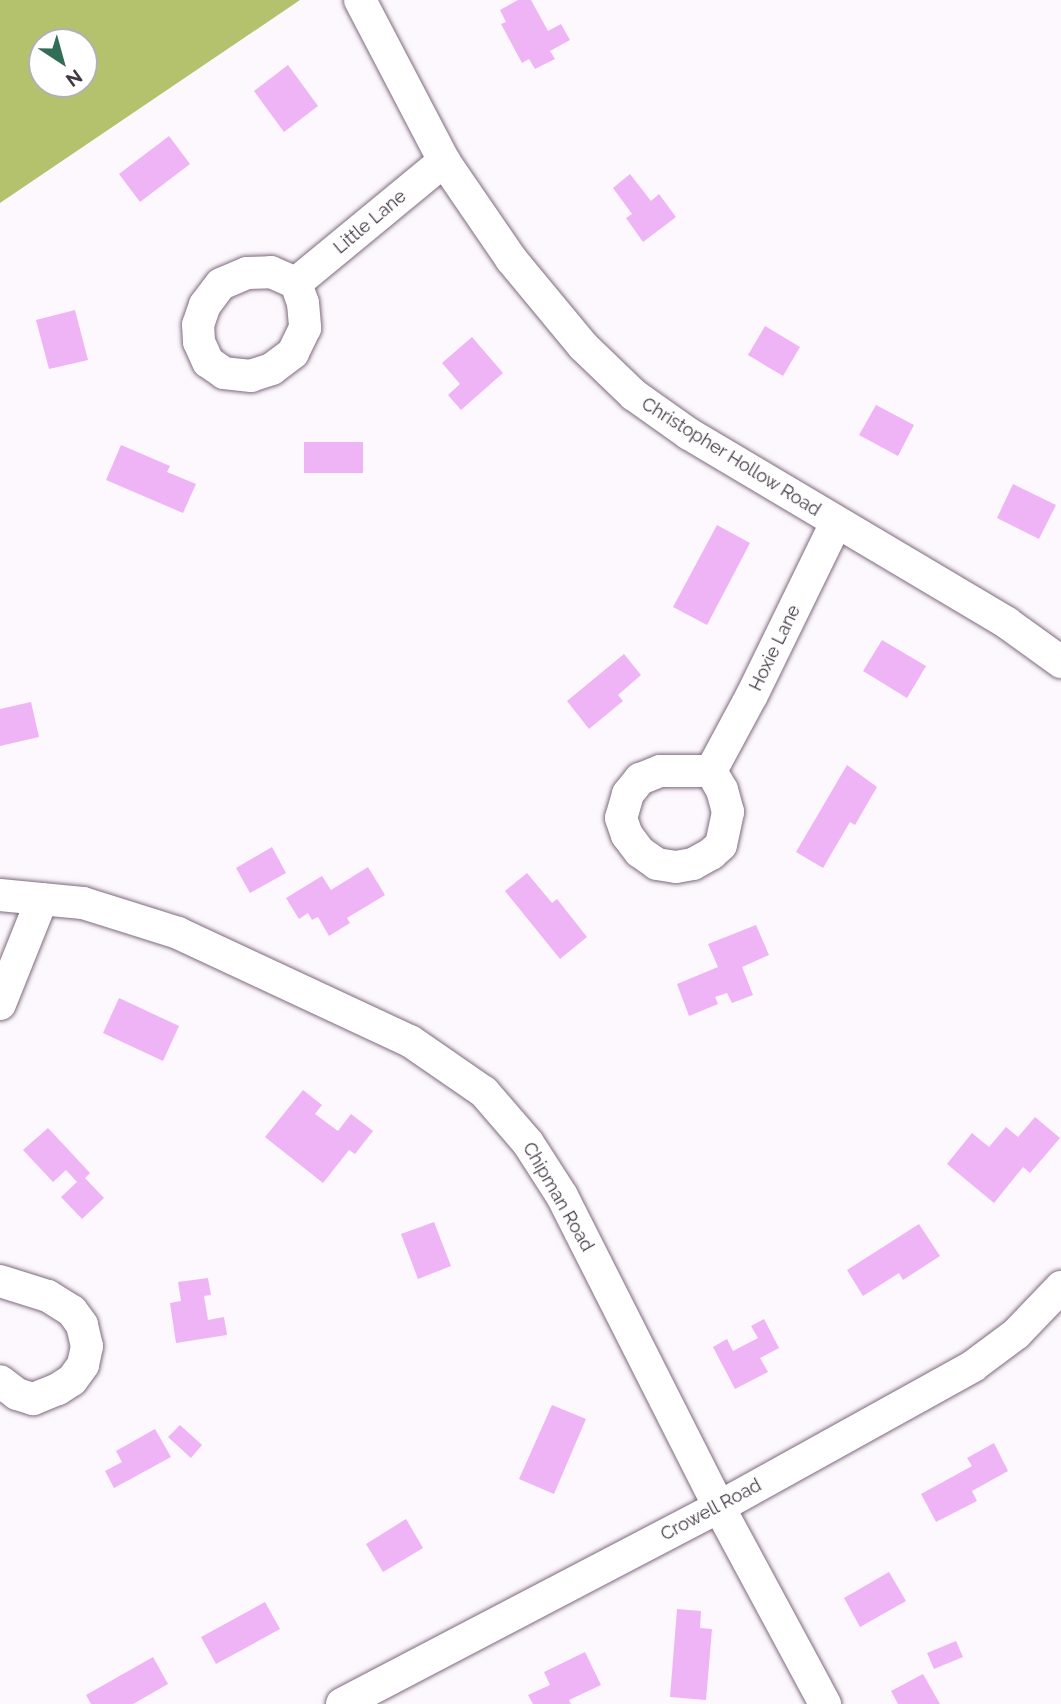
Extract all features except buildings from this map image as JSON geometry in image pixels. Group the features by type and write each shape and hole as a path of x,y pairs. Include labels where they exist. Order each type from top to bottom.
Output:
{"street":[{"name":"Christopher Hollow Road","path":"360,0 444,162 511,259 583,346 634,395 689,434 996,616 1061,662"},
{"name":"Little Lane","path":"296,283 444,162"},
{"name":"Hoxie Lane","path":"710,771 752,695 836,523"},
{"name":"Chipman Road","path":"0,895 83,903 178,933 410,1041 484,1092 528,1143 562,1196 719,1507 825,1704"},
{"path":"0,1004 43,899"},
{"path":"0,1281 48,1296 72,1311 82,1325 87,1346 83,1365 72,1380 58,1389 33,1399 17,1394 0,1381"},
{"name":"Crowell Road","path":"342,1704 719,1507 973,1366 1016,1334 1061,1287"}],"green space":[{"path":"0,0 300,0 0,203"}]}
